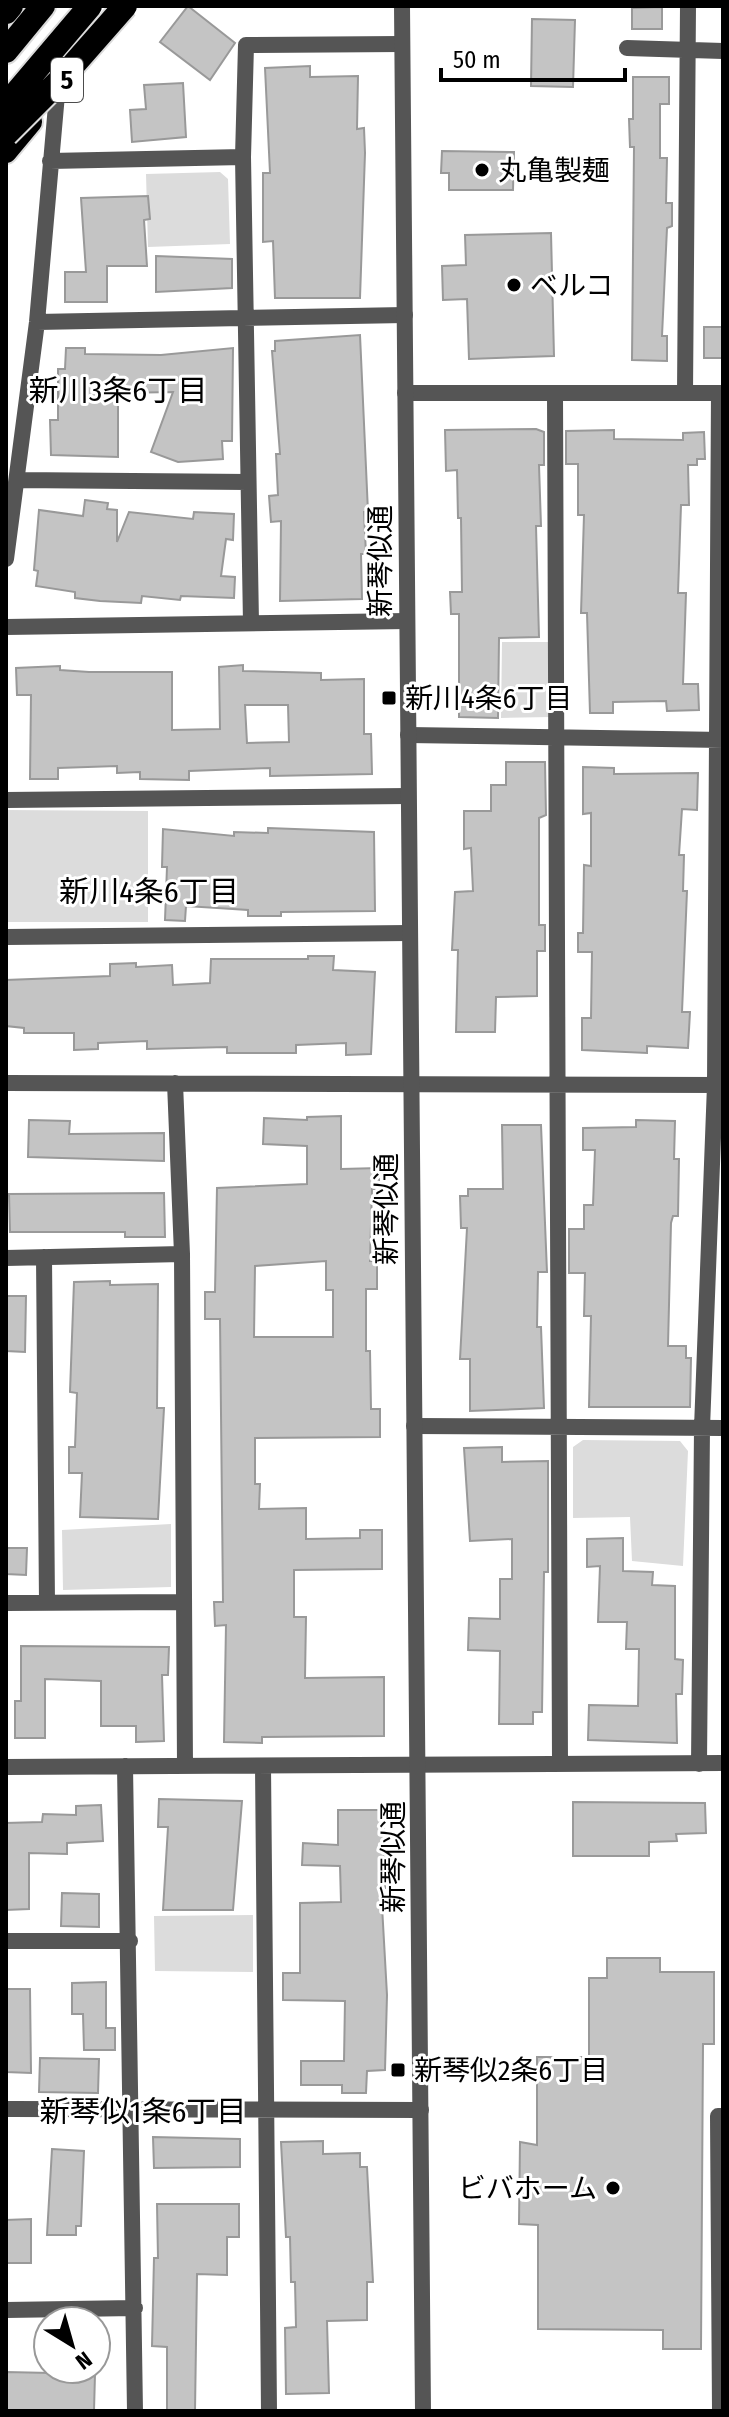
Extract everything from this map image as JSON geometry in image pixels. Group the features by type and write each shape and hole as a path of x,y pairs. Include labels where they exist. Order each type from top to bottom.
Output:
{"highway":[{"path":"6,12 11,6"},
{"path":"6,19 17,6"},
{"path":"6,51 43,6"},
{"path":"6,105 90,6"},
{"path":"6,134 125,6"},
{"name":"5","path":"6,152 125,6"}],"street":[{"path":"6,559 10,497 17,480 37,322 56,94 70,6"},
{"name":"新琴似通","path":"402,6 423,2411"},
{"path":"685,393 688,6"},
{"path":"251,623 243,157 246,45 402,44"},
{"path":"627,48 723,51"},
{"path":"50,161 243,157"},
{"path":"37,322 405,315"},
{"path":"405,393 721,393 719,1085 702,1428 699,1764"},
{"path":"555,393 560,1763"},
{"path":"17,480 248,482"},
{"path":"6,627 407,621"},
{"path":"408,735 720,740"},
{"path":"6,800 408,796"},
{"path":"6,937 409,933"},
{"path":"6,1083 719,1085"},
{"path":"175,1083 182,1254 185,1766"},
{"path":"6,1258 182,1254"},
{"path":"44,1257 47,1603"},
{"path":"414,1426 723,1428"},
{"path":"6,1603 184,1602"},
{"path":"6,1767 723,1763"},
{"path":"125,1766 133,2108 135,2411"},
{"path":"263,1766 269,2411"},
{"path":"6,1941 130,1941"},
{"path":"6,2109 267,2107 421,2110"},
{"path":"720,2411 718,2116 723,2116"},
{"path":"6,2310 135,2308"}],"shaded area":[{"path":"220,172 228,179 230,244 148,247 146,174"},
{"path":"502,642 550,642 551,717 501,718"},
{"path":"6,810 148,811 148,922 6,922"},
{"path":"583,1440 680,1441 688,1451 683,1566 632,1561 630,1517 573,1518 573,1447"},
{"path":"171,1524 171,1587 63,1590 62,1530"},
{"path":"253,1915 253,1972 155,1971 154,1916"}],"building":[{"path":"188,6 235,43 210,80 160,42"},
{"path":"662,7 662,29 632,29 632,8"},
{"path":"532,19 575,20 573,87 531,86"},
{"path":"310,66 310,77 358,76 357,129 364,128 365,153 360,298 275,298 273,241 263,242 263,173 270,173 265,68"},
{"path":"633,77 669,77 669,104 660,104 660,158 667,158 666,203 672,203 672,226 667,228 662,336 667,336 667,361 632,360 634,147 630,147 629,119 633,119"},
{"path":"183,83 186,137 132,142 130,110 146,109 144,85"},
{"path":"442,151 514,152 513,190 449,190 449,173 441,173"},
{"path":"148,196 150,219 144,220 147,266 107,266 107,302 65,302 65,272 86,272 81,198"},
{"path":"551,233 554,356 469,359 467,299 443,300 442,266 466,265 465,235"},
{"path":"156,256 232,259 232,288 156,292"},
{"path":"704,327 723,327 723,358 704,358"},
{"path":"360,335 368,512 364,512 366,554 361,554 362,599 280,601 281,521 271,522 269,496 278,495 276,454 280,454 272,351 275,351 275,341"},
{"path":"66,348 85,348 85,354 161,355 233,348 232,441 222,441 223,459 178,462 151,452 173,392 118,393 118,457 51,455 50,420 58,420 58,369 65,369"},
{"path":"536,429 544,432 544,465 539,465 541,526 536,526 539,637 499,638 498,718 459,717 459,614 451,614 450,592 462,592 461,518 458,518 457,470 446,471 445,430"},
{"path":"614,430 614,439 683,440 683,433 704,432 705,459 697,459 697,465 688,465 689,505 681,505 678,593 686,593 683,684 698,684 699,710 667,711 666,701 613,702 613,713 590,713 587,613 581,613 584,515 578,515 578,464 566,464 566,431"},
{"path":"85,500 108,503 107,509 117,510 117,542 129,512 193,519 194,512 234,514 233,540 226,539 221,576 235,577 234,598 181,596 180,600 142,596 141,603 100,601 75,598 75,592 36,586 38,571 34,570 39,510 83,516"},
{"path":"243,665 243,671 321,673 321,680 364,679 364,734 371,734 372,774 270,776 270,768 189,771 189,780 140,779 140,772 117,773 117,766 58,768 58,779 30,779 31,695 17,695 16,668 60,666 60,670 89,672 172,672 172,730 220,729 219,667","holes":["245,705 288,705 289,742 247,743"]},
{"path":"506,762 545,762 546,815 539,818 539,925 545,925 545,951 537,951 537,996 496,997 495,1032 456,1032 458,950 452,950 455,892 473,891 471,848 464,849 464,811 491,811 491,785 506,785"},
{"path":"583,767 614,768 614,774 698,773 697,810 682,809 679,855 684,855 683,891 687,891 682,1012 690,1012 688,1048 647,1046 647,1053 582,1050 582,1018 591,1018 592,952 578,952 578,933 583,933 584,865 591,866 591,813 583,814"},
{"path":"268,828 374,832 375,911 281,912 281,916 248,916 248,910 186,906 185,921 165,920 167,867 162,867 163,829 234,836 234,832 268,833"},
{"path":"308,956 334,956 333,970 375,972 371,1054 346,1055 346,1043 296,1045 296,1053 227,1053 227,1047 147,1049 147,1041 98,1043 98,1049 74,1050 74,1033 24,1033 24,1028 6,1026 6,980 110,976 110,964 136,963 136,967 172,965 173,985 210,983 211,959 308,959"},
{"path":"341,1116 341,1169 379,1168 379,1189 372,1189 370,1261 377,1261 377,1289 366,1289 366,1351 370,1351 371,1409 380,1409 380,1437 255,1438 255,1484 260,1484 259,1509 306,1508 306,1539 360,1538 360,1530 382,1530 382,1569 294,1570 294,1617 306,1617 305,1678 384,1677 384,1736 262,1737 262,1743 224,1742 226,1625 215,1626 214,1602 223,1602 220,1319 205,1319 205,1292 215,1292 217,1188 307,1184 307,1146 263,1144 264,1118 307,1120 307,1117","holes":["326,1261 326,1290 333,1290 333,1337 254,1337 255,1266"]},
{"path":"29,1120 70,1121 69,1134 164,1133 164,1161 28,1157"},
{"path":"636,1120 675,1121 674,1159 679,1159 678,1216 673,1216 671,1223 668,1346 686,1346 686,1358 691,1358 690,1407 589,1407 591,1316 584,1316 585,1273 569,1273 569,1229 584,1229 584,1205 593,1205 595,1150 583,1150 583,1128 636,1127"},
{"path":"502,1125 541,1125 547,1272 538,1272 537,1327 541,1327 544,1408 470,1411 470,1359 460,1359 467,1228 461,1228 460,1196 468,1196 468,1189 503,1189"},
{"path":"164,1193 165,1237 125,1237 125,1232 10,1232 9,1194"},
{"path":"110,1281 110,1285 158,1284 157,1408 164,1408 158,1519 80,1517 82,1473 69,1473 69,1447 75,1447 77,1393 70,1392 74,1282"},
{"path":"6,1296 26,1296 25,1352 6,1351"},
{"path":"502,1447 502,1462 548,1461 548,1572 544,1572 542,1712 533,1712 533,1724 499,1724 500,1651 468,1650 469,1618 500,1619 500,1579 512,1579 512,1539 470,1541 464,1448"},
{"path":"623,1538 623,1571 653,1572 652,1585 675,1586 675,1659 683,1660 682,1694 676,1694 677,1743 588,1740 589,1705 638,1706 639,1649 626,1649 627,1622 598,1622 600,1566 587,1567 587,1539"},
{"path":"6,1548 27,1548 26,1575 6,1574"},
{"path":"21,1646 169,1647 168,1675 162,1675 164,1741 136,1742 136,1726 101,1726 101,1681 45,1679 45,1738 15,1738 15,1701 21,1701"},
{"path":"159,1799 242,1801 233,1910 163,1910 168,1827 158,1827"},
{"path":"573,1802 705,1803 706,1833 676,1834 677,1841 649,1842 649,1856 573,1856"},
{"path":"101,1805 103,1841 67,1843 67,1854 29,1853 29,1909 6,1910 6,1823 42,1822 43,1814 76,1815 76,1806"},
{"path":"338,1810 383,1810 385,1888 381,1888 387,1995 385,2070 367,2071 366,2093 342,2093 342,2085 301,2085 301,2061 344,2061 345,2001 283,2000 283,1973 300,1973 300,1903 341,1902 340,1866 302,1865 303,1843 338,1845"},
{"path":"62,1893 99,1894 99,1927 61,1926"},
{"path":"607,1958 660,1958 660,1972 714,1972 714,2044 703,2044 701,2349 663,2349 663,2330 538,2329 538,2225 519,2224 520,2142 537,2145 537,2057 589,2057 589,1978 607,1978"},
{"path":"106,1982 106,2028 115,2028 115,2050 84,2050 83,2014 72,2014 72,1983"},
{"path":"6,1989 30,1989 31,2073 6,2072"},
{"path":"40,2058 99,2059 98,2093 39,2092"},
{"path":"153,2137 240,2139 240,2167 154,2168"},
{"path":"323,2141 323,2154 360,2153 360,2167 367,2167 373,2282 367,2282 367,2320 327,2321 329,2393 286,2394 285,2328 296,2327 290,2237 286,2237 281,2142"},
{"path":"52,2149 84,2151 81,2226 76,2226 76,2235 47,2235"},
{"path":"157,2204 239,2204 239,2237 227,2237 227,2275 197,2274 195,2411 167,2411 167,2347 152,2346 154,2258 158,2258"},
{"path":"31,2219 31,2263 6,2263 6,2220"},
{"path":"6,2372 32,2373 32,2385 95,2385 94,2411 6,2411"}],"place":[{"name":"丸亀製麺","path":"482,170"},
{"name":"ベルコ","path":"514,285"},
{"name":"新川4条6丁目","path":"389,698"},
{"name":"新琴似2条6丁目","path":"398,2070"},
{"name":"ビバホーム","path":"613,2188"}],"district":[{"name":"新川3条6丁目","path":"118,391"},
{"name":"新川4条6丁目","path":"149,892"},
{"name":"新琴似1条6丁目","path":"143,2112"}]}
